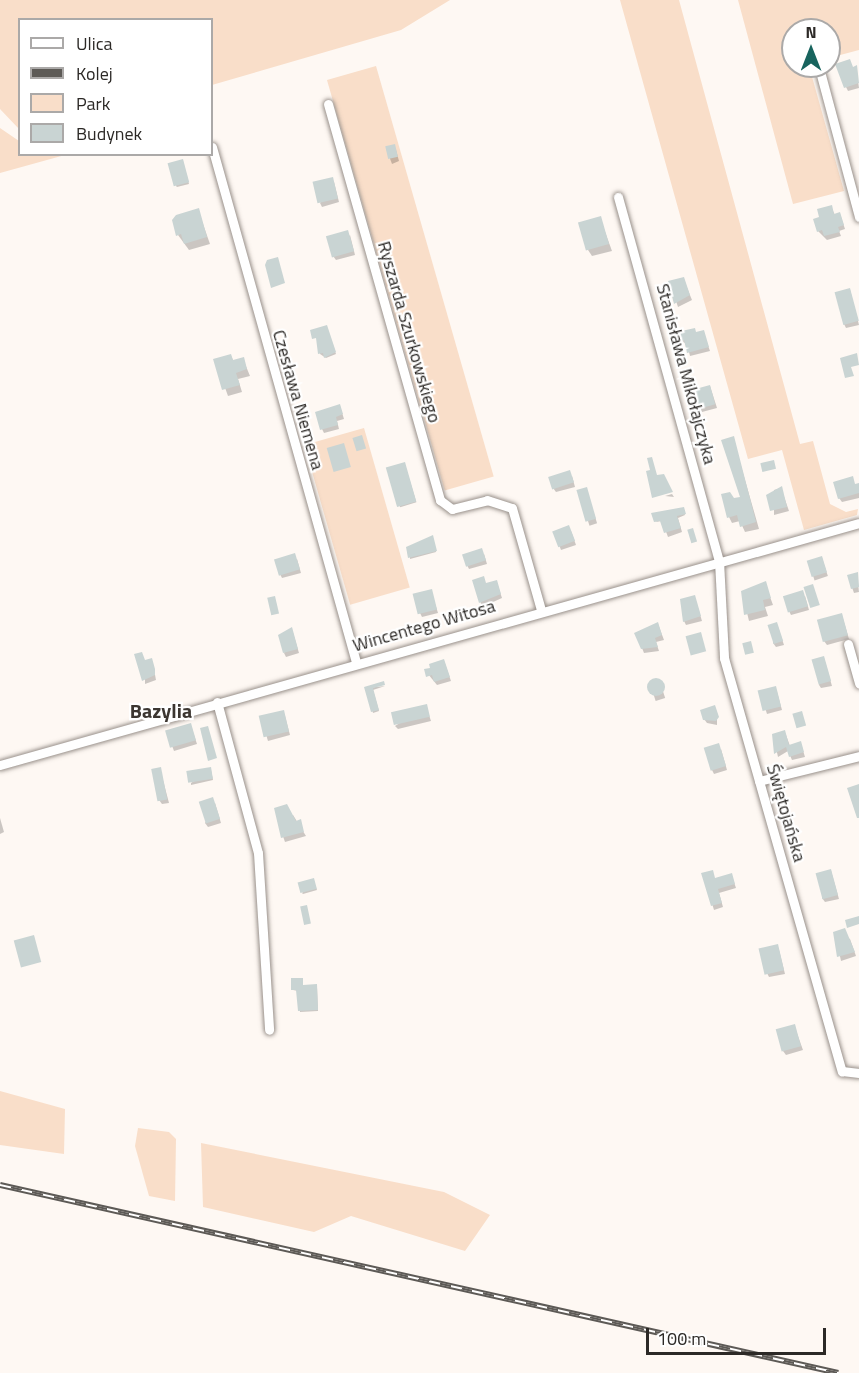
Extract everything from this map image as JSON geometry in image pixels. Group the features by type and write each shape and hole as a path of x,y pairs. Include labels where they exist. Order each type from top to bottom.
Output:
{"street":[{"path":"822,78 859,217"},
{"name":"Ryszarda Szurkowskiego","path":"328,104 440,501 452,509 487,500 506,503 516,514 541,610"},
{"name":"Czesława Niemena","path":"213,151 356,662"},
{"name":"Stanisława Mikołajczyka","path":"618,197 719,561"},
{"name":"Wincentego Witosa","path":"0,765 356,662 859,523"},
{"name":"Świętojańska","path":"719,561 724,658 842,1071 859,1073"},
{"path":"849,644 859,683"},
{"path":"217,702 258,853 270,1030"},
{"path":"759,781 859,756"}],"green space":[{"path":"0,0 450,0 401,30 213,85 213,18 18,18 18,128 0,109"},
{"path":"620,0 679,0 800,444 813,441 830,504 846,512 858,509 857,515 804,530 782,450 748,459"},
{"path":"738,0 859,0 859,50 841,55 841,18 781,18 781,78 812,78 844,191 793,204"},
{"path":"376,66 494,476 445,491 327,80"},
{"path":"0,128 18,140 18,156 61,156 0,173"},
{"path":"364,428 410,588 350,605 304,445"},
{"path":"0,1091 65,1109 64,1154 0,1145"},
{"path":"138,1128 169,1132 176,1139 175,1201 149,1196 135,1146"},
{"path":"201,1143 444,1192 490,1215 465,1251 351,1216 314,1232 203,1207"}],"building":[{"path":"850,59 853,67 857,65 859,83 844,88 840,78 841,62"},
{"path":"395,144 398,157 388,159 385,146"},
{"path":"183,159 189,182 174,186 168,163"},
{"path":"333,177 338,198 317,203 313,182"},
{"path":"832,205 834,214 840,212 844,225 838,227 840,232 824,236 822,230 817,232 813,219 819,217 817,209"},
{"path":"199,208 207,237 184,244 181,234 176,236 172,220 176,215"},
{"path":"601,216 609,244 586,250 578,223"},
{"path":"348,230 354,251 332,257 326,236"},
{"path":"278,257 285,283 271,288 265,265 267,260"},
{"path":"684,277 690,295 674,304 668,281"},
{"path":"850,288 859,321 843,325 835,292"},
{"path":"327,325 336,352 324,358 323,353 318,354 316,338 312,339 310,330"},
{"path":"695,328 696,332 704,330 709,347 687,353 684,340 680,342 677,332"},
{"path":"857,353 859,365 851,367 854,376 845,378 840,358"},
{"path":"231,354 233,360 244,357 247,369 236,373 240,385 222,390 213,359"},
{"path":"710,385 715,404 700,408 695,389"},
{"path":"340,404 343,414 336,417 338,425 320,430 315,412"},
{"path":"362,435 366,448 357,451 352,438"},
{"path":"734,436 756,522 740,527 737,515 727,518 721,494 730,492 734,498 740,497 721,440"},
{"path":"344,443 351,467 334,472 327,448"},
{"path":"652,457 657,475 664,474 673,492 652,498 646,471 650,470 647,458"},
{"path":"774,460 776,469 762,472 760,463"},
{"path":"405,462 416,501 397,507 386,468"},
{"path":"570,470 574,482 552,489 548,477"},
{"path":"853,476 855,484 859,483 859,493 838,499 833,482"},
{"path":"782,486 787,507 770,511 766,495"},
{"path":"587,487 596,519 586,522 576,490"},
{"path":"684,507 686,514 677,516 681,528 664,533 660,521 654,522 651,513"},
{"path":"569,525 575,541 558,547 552,531"},
{"path":"693,528 697,541 691,543 687,530"},
{"path":"433,535 437,551 408,558 406,547"},
{"path":"482,548 486,560 466,567 462,554"},
{"path":"295,553 300,569 279,576 274,559"},
{"path":"822,556 827,572 812,577 807,561"},
{"path":"858,572 859,587 851,589 847,575"},
{"path":"484,576 486,583 497,580 501,594 479,603 472,580"},
{"path":"766,581 771,598 763,600 765,610 744,615 741,591"},
{"path":"813,584 820,605 810,608 803,587"},
{"path":"432,589 437,609 418,614 413,594"},
{"path":"803,590 808,606 788,612 783,596"},
{"path":"695,595 701,616 683,622 680,599"},
{"path":"275,596 279,614 271,615 267,598"},
{"path":"842,613 848,635 823,642 817,620"},
{"path":"658,622 662,635 655,638 658,647 641,649 634,633"},
{"path":"777,622 783,641 774,644 767,625"},
{"path":"292,627 298,649 283,653 278,635"},
{"path":"701,632 706,651 691,655 686,636"},
{"path":"751,641 754,653 745,655 742,643"},
{"path":"142,652 145,660 152,658 155,675 142,681 134,654"},
{"path":"824,656 831,681 819,685 812,660"},
{"path":"444,659 450,677 434,682 432,675 426,677 424,669 430,668 429,664"},
{"path":"656,678 662,681 665,687 662,693 656,696 650,693 647,687 650,681"},
{"path":"384,681 385,685 373,688 379,710 371,712 364,687"},
{"path":"776,686 781,706 763,711 758,691"},
{"path":"427,704 430,717 394,725 391,712"},
{"path":"715,705 719,717 716,721 703,720 700,710"},
{"path":"284,710 289,731 264,737 259,716"},
{"path":"802,711 806,725 797,728 792,714"},
{"path":"191,723 196,740 170,748 165,730"},
{"path":"208,726 217,758 208,761 200,728"},
{"path":"785,730 789,745 801,741 804,752 789,757 786,747 774,754 772,734"},
{"path":"719,743 726,766 711,771 704,748"},
{"path":"161,767 167,799 157,801 151,769"},
{"path":"211,767 213,779 188,783 186,771"},
{"path":"859,784 859,818 857,818 847,788"},
{"path":"213,797 220,819 206,824 199,802"},
{"path":"287,804 296,821 301,819 304,832 281,838 274,808"},
{"path":"831,869 838,895 823,899 816,873"},
{"path":"713,870 715,878 732,873 735,884 718,889 722,903 711,906 701,873"},
{"path":"314,878 317,889 300,893 298,882"},
{"path":"307,905 311,924 304,925 300,906"},
{"path":"859,916 859,924 847,928 845,920"},
{"path":"845,928 855,952 837,957 833,932"},
{"path":"34,935 41,962 21,967 14,940"},
{"path":"778,944 784,970 765,975 759,948"},
{"path":"291,978 303,978 303,985 317,984 318,1010 298,1011 296,990 291,990"},
{"path":"795,1024 801,1046 782,1051 776,1029"}],"railway":[{"path":"0,1185 838,1373"}],"district":[{"name":"Bazylia","path":"161,710"}]}
